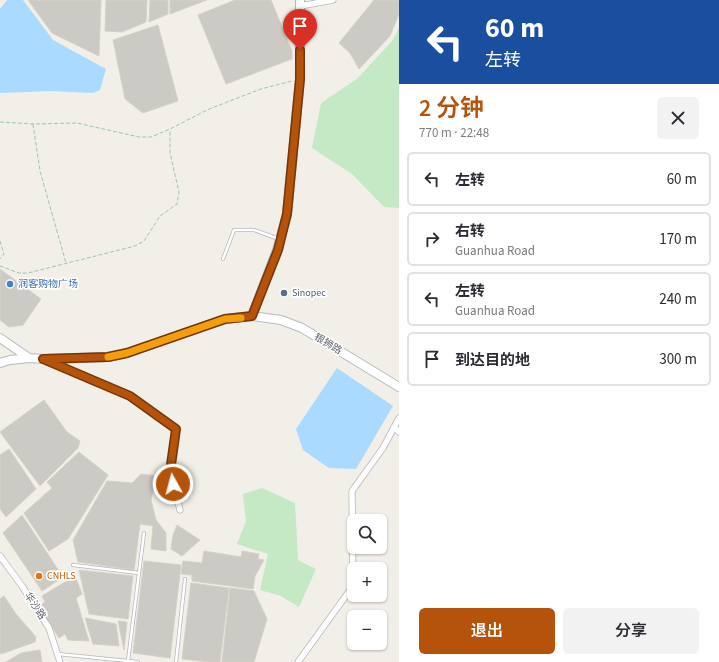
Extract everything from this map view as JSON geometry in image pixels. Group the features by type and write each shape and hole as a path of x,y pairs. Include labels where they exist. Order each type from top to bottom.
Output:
{"main road":[{"path":"252,316 278,250 287,214 300,79 300,3"},
{"name":"银狮路","path":"0,363 10,360 29,358 108,357 127,353 225,319 252,316 281,320 302,328 399,388"},
{"path":"0,338 29,358"}],"street":[{"path":"300,3 333,0"},
{"path":"43,359 130,396 176,429 170,472 180,510"},
{"path":"298,662 353,586 352,491 397,430 399,418"},
{"name":"华沙路","path":"0,556 22,586 49,628 60,662"}],"lane":[{"path":"223,259 234,230 254,230 280,240"},
{"path":"128,661 144,533"},
{"path":"72,565 140,573"},
{"path":"176,662 185,579"},
{"path":"57,654 138,662"}],"path":[{"path":"0,122 33,124 77,123 139,137 151,137 209,109 261,89 300,79"},
{"path":"33,124 40,171 66,264"},
{"path":"0,266 19,273 28,273 135,246 144,242 160,216 177,204 179,192 170,153 170,129"},
{"path":"0,241 4,254 0,259"}],"green space":[{"path":"399,28 399,208 384,207 352,174 312,148 321,103 357,79 392,41"},
{"path":"262,488 295,503 298,560 316,569 299,607 281,596 260,590 268,554 237,544 246,521 243,494"}],"water":[{"path":"7,0 23,0 53,40 106,69 100,90 93,93 50,91 0,93 0,9"},
{"path":"337,368 393,406 356,469 329,468 303,450 296,429"}],"building":[{"path":"28,0 101,0 99,56 52,33"},
{"path":"106,0 147,0 146,22 122,32 105,31"},
{"path":"150,0 168,0 168,14 149,22"},
{"path":"170,0 207,0 170,14"},
{"path":"235,0 271,0 292,51 292,59 226,84 198,15"},
{"path":"374,0 399,0 399,14 390,36 359,69 350,53 339,43"},
{"path":"158,25 178,101 143,113 125,99 113,40"},
{"name":"润客购物广场","path":"0,269 41,299 23,325 9,327 0,320"},
{"path":"44,400 67,432 80,441 78,448 40,486 0,432"},
{"path":"9,449 36,489 6,517 0,509 0,455"},
{"path":"79,452 108,475 68,539 49,551 24,513 52,488 47,482"},
{"path":"141,474 156,476 151,500 156,520 166,533 166,551 151,549 153,526 140,524 134,570 78,562 73,540 107,481 132,483"},
{"path":"22,515 63,577 42,591 3,533"},
{"path":"177,525 200,540 182,556 171,549 173,535"},
{"path":"204,551 241,557 242,551 259,554 258,559 264,560 255,576 253,589 192,581 192,575 181,574 183,561 202,563"},
{"path":"144,561 181,565 170,658 133,653"},
{"path":"79,570 133,576 128,619 89,614"},
{"path":"75,576 82,594 76,598 89,641 68,640 65,634 59,638 39,606 45,602 42,596"},
{"path":"191,583 229,588 220,662 182,659"},
{"path":"230,588 254,591 267,619 254,662 222,662"},
{"path":"4,596 16,614 36,637 35,642 1,654 0,599"},
{"path":"85,618 116,624 119,646 93,644"},
{"path":"118,621 127,622 124,650"},
{"path":"40,650 42,662 6,662 21,653"}],"slow traffic":[{"path":"108,357 127,353 225,319 241,318"}],"place":[{"name":"润客购物广场","path":"10,284"},
{"name":"Sinopec","path":"284,293"},
{"name":"CNHLS","path":"39,576"}],"route":[{"path":"173,484 170,472 176,429 130,396 43,359 108,357 127,353 225,319 252,316 278,250 287,214 300,79 300,50"}]}
